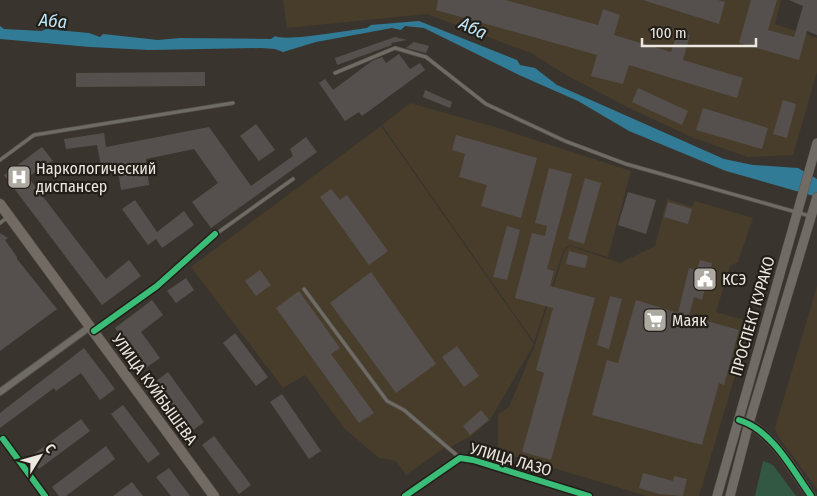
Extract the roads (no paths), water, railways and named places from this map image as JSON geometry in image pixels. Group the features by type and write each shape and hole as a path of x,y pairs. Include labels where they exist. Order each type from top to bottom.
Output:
{"main road":[{"name":"ПРОСПЕКТ КУРАКО","path":"717,496 817,143"},
{"name":"ПРОСПЕКТ КУРАКО","path":"730,496 749,423 816,200"},
{"name":"УЛИЦА КУЙБЫШЕВА","path":"0,204 214,496"}],"street":[{"path":"0,392 92,328 157,286 215,234"},
{"path":"738,420 749,423 769,438 811,496"},
{"path":"3,439 45,496"},
{"name":"УЛИЦА ЛАЗО","path":"405,496 460,458 473,460 589,496"}],"lane":[{"path":"335,73 395,48 426,58 486,104 564,141 635,166 811,217"},
{"path":"0,160 34,135 233,103"},
{"path":"215,234 293,179"},
{"path":"0,223 9,216"},
{"path":"304,289 387,401 404,410 460,458"}],"water":[{"name":"Аба","path":"419,21 517,60 520,65 535,68 557,85 724,159 753,165 798,168 817,179 817,197 726,171 629,131 578,101 519,75 424,28 405,26 401,30 392,28 316,42 283,52 275,49 261,48 149,50 0,39 0,26 4,29 42,31 46,29 89,33 100,37 103,34 158,40 180,38 271,39 275,36 304,37 367,28 371,25"}],"place":[{"name":"Наркологический диспансер","path":"19,177"},
{"name":"КСЭ","path":"705,279"},
{"name":"Маяк","path":"655,320"}]}
